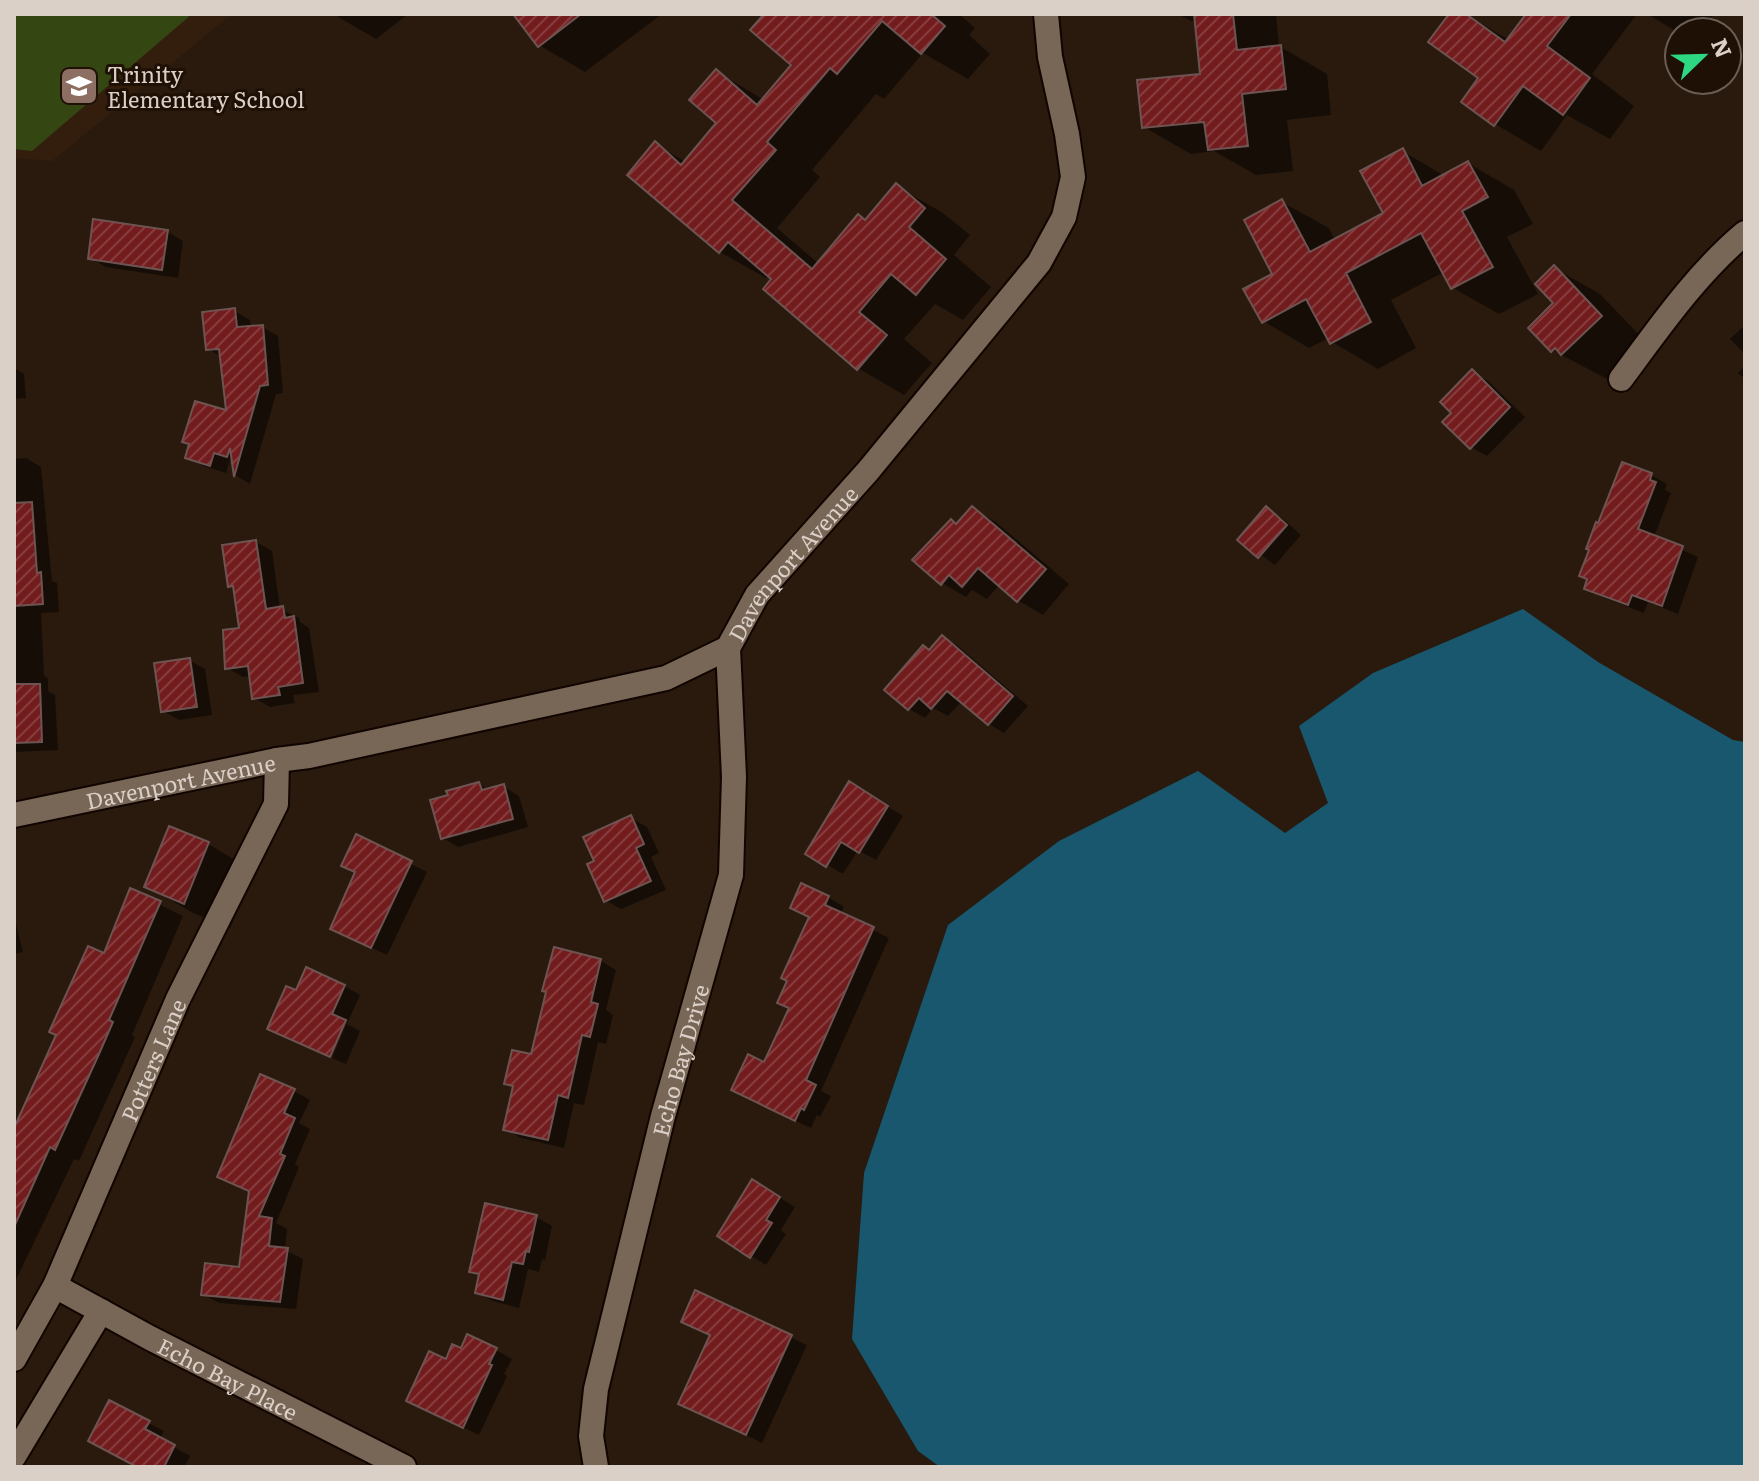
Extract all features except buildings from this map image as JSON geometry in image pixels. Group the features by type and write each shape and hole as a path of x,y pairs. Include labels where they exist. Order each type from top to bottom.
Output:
{"street":[{"name":"Davenport Avenue","path":"14,815 309,756 666,678 728,648 757,595 868,471 1039,263 1064,217 1073,177 1050,57 1046,14"},
{"path":"1621,379 1669,313 1725,250 1745,233"},
{"name":"Echo Bay Drive","path":"596,1467 591,1436 596,1389 663,1116 731,875 734,777 728,648"},
{"name":"Potters Lane","path":"14,1359 55,1286 178,999 276,804 277,760"},
{"name":"Echo Bay Place","path":"55,1286 404,1467"},
{"path":"14,1456 101,1311"}],"shaded area":[{"name":"Trinity Elementary School","path":"14,14 232,14 52,161 14,158"}],"green space":[{"name":"Trinity Elementary School","path":"14,14 192,14 32,151 14,149"}],"water":[{"path":"1523,609 1598,662 1733,740 1745,742 1745,1467 940,1467 918,1451 852,1339 864,1173 948,925 1059,841 1198,771 1285,833 1328,803 1299,726 1373,673"}],"place":[{"name":"Trinity Elementary School","path":"79,86"}]}
